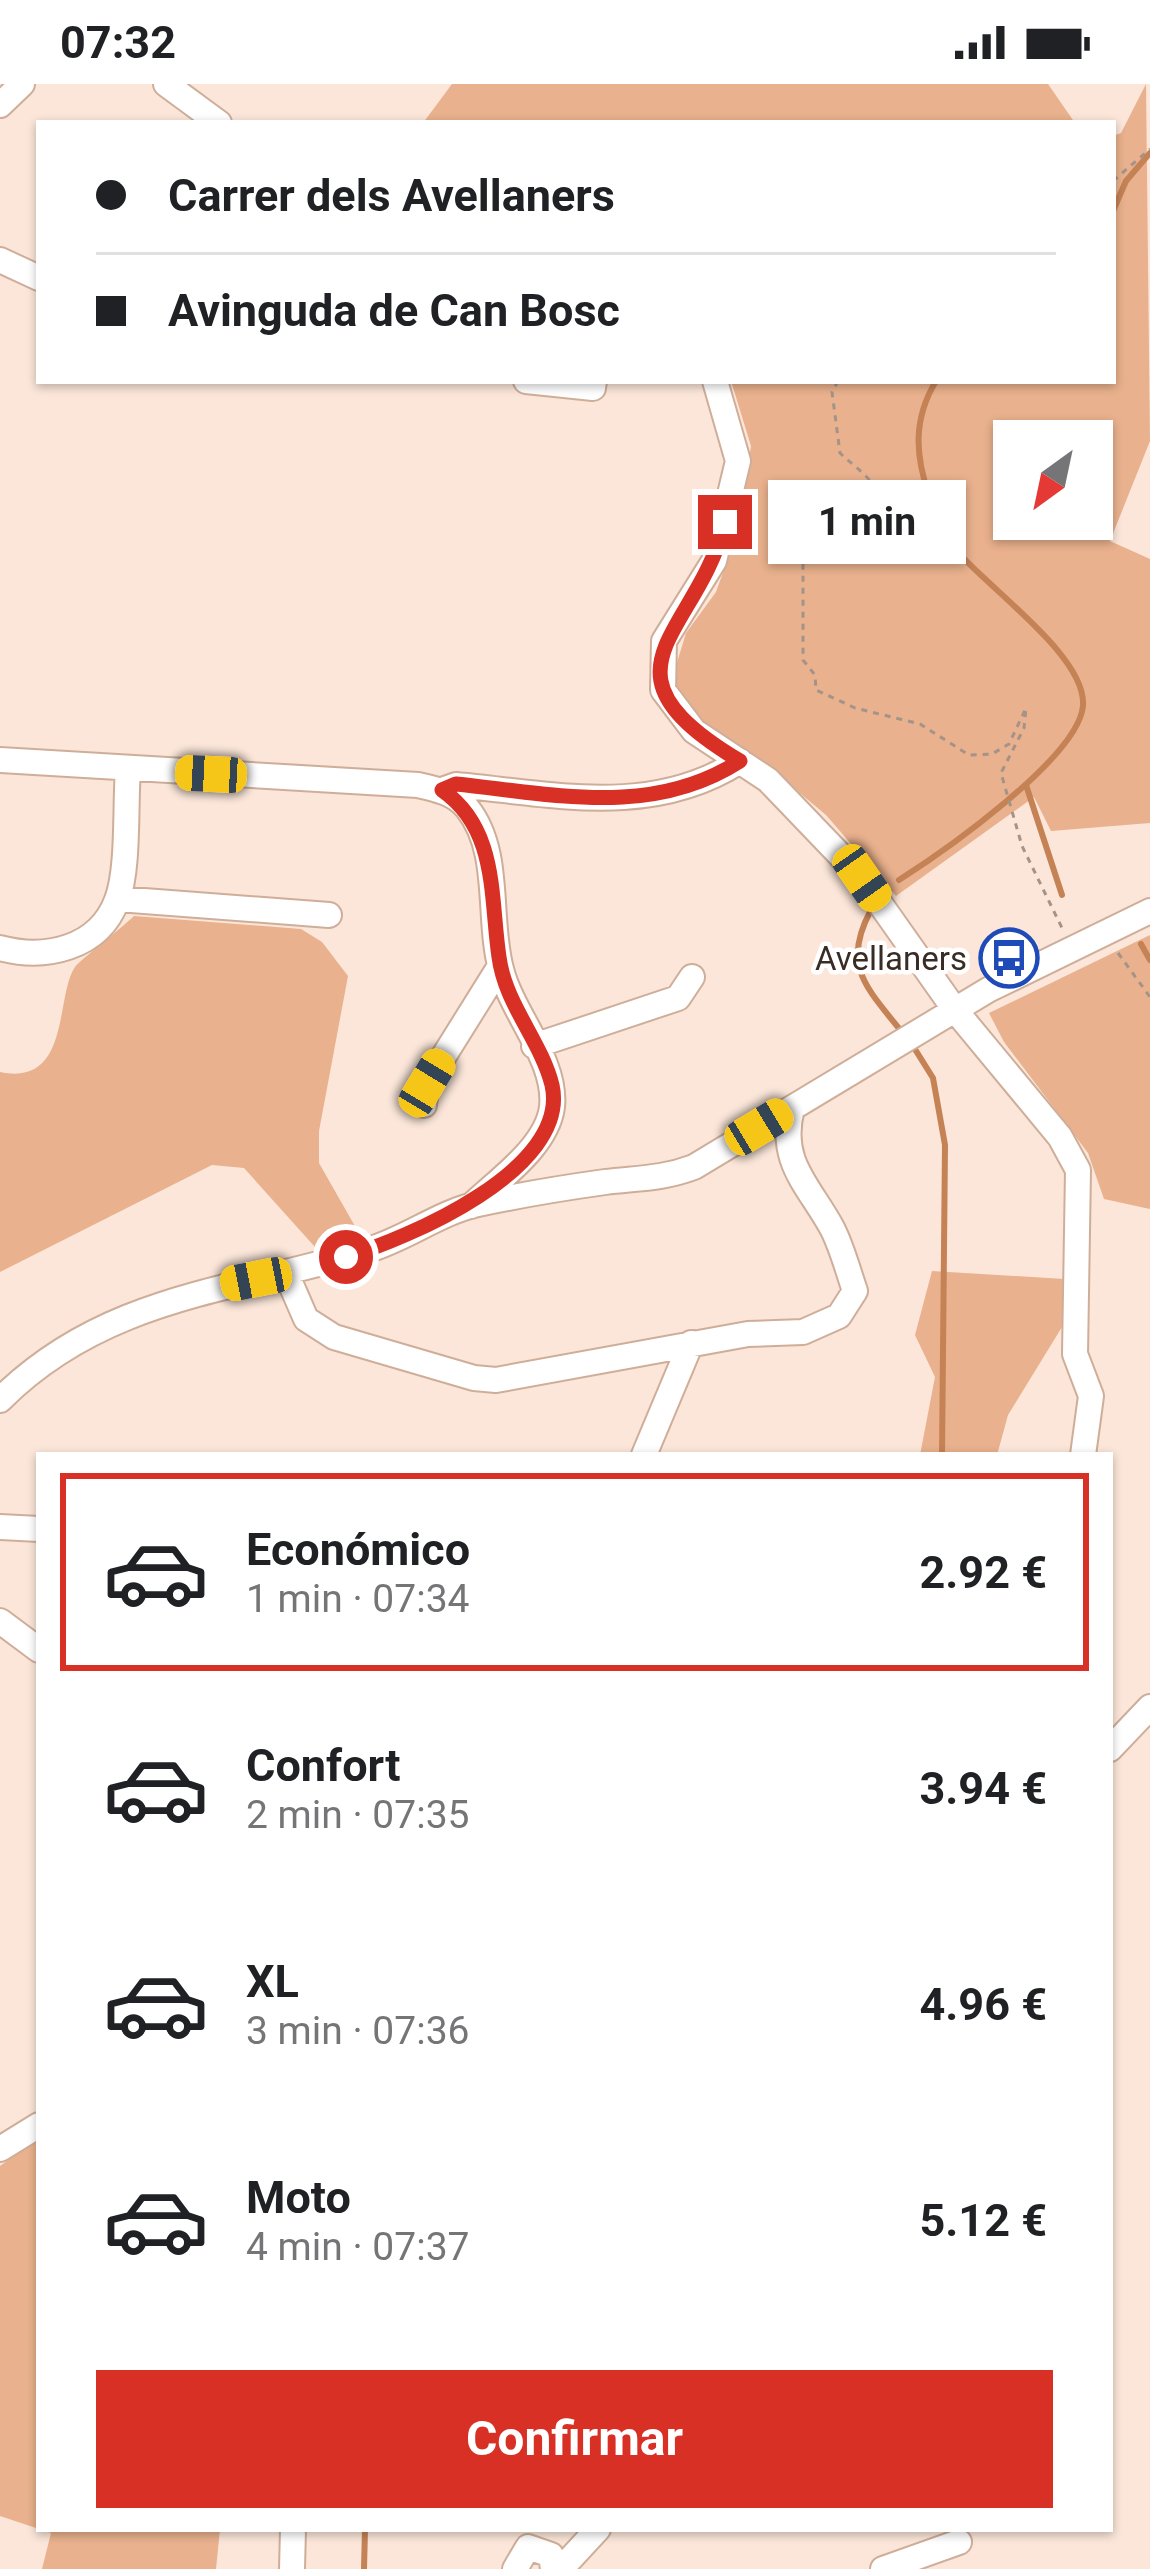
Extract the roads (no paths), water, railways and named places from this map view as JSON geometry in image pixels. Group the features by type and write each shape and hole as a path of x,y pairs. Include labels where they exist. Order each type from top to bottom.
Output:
{"street":[{"path":"0,106 22,84"},
{"path":"166,84 215,120"},
{"path":"0,260 36,277"},
{"path":"555,384 593,388 594,384"},
{"path":"716,384 738,461 719,546 703,584 669,630 660,673 668,700 685,722 768,780 862,878 955,1010 1060,1137 1078,1170 1075,1354 1091,1396 1083,1452"},
{"path":"0,760 442,790 456,784 579,799 632,799 700,782 740,761"},
{"path":"0,948 60,952 103,922 118,899 128,770"},
{"path":"442,790 466,806 487,844 500,966 552,1086 552,1113 532,1148 471,1206"},
{"path":"118,899 329,915"},
{"path":"0,1400 27,1373 162,1300 286,1274 396,1242 471,1206 611,1181 657,1181 694,1167 955,1010 1150,911"},
{"path":"424,1106 427,1083 500,966"},
{"path":"534,1046 678,998 692,977"},
{"path":"286,1274 306,1319 334,1337 474,1378 496,1380 691,1343 803,1332 839,1316 855,1291 832,1228 790,1163 785,1133 792,1108"},
{"path":"645,1452 691,1343"},
{"path":"0,1527 36,1529"},
{"path":"0,1622 36,1648"},
{"path":"1113,1746 1150,1707"},
{"path":"0,2149 36,2127"},
{"path":"292,2532 292,2569"},
{"path":"515,2569 528,2547 551,2555 557,2569 595,2532"},
{"path":"883,2569 961,2536"},
{"path":"950,2569 961,2536"}],"waterway":[{"path":"1116,204 1126,181 1150,153"},
{"path":"899,880 1034,777 1075,727 1083,706 1068,663 961,555 941,528 919,451 923,409 934,384"},
{"path":"1026,785 1062,895"},
{"path":"871,910 862,929 858,961 868,988 901,1031"},
{"path":"1141,944 1150,960"},
{"path":"913,1046 933,1078 945,1145 942,1452"},
{"path":"364,2569 365,2532"}],"place":[{"name":"Avellaners","path":"1009,958"}]}
